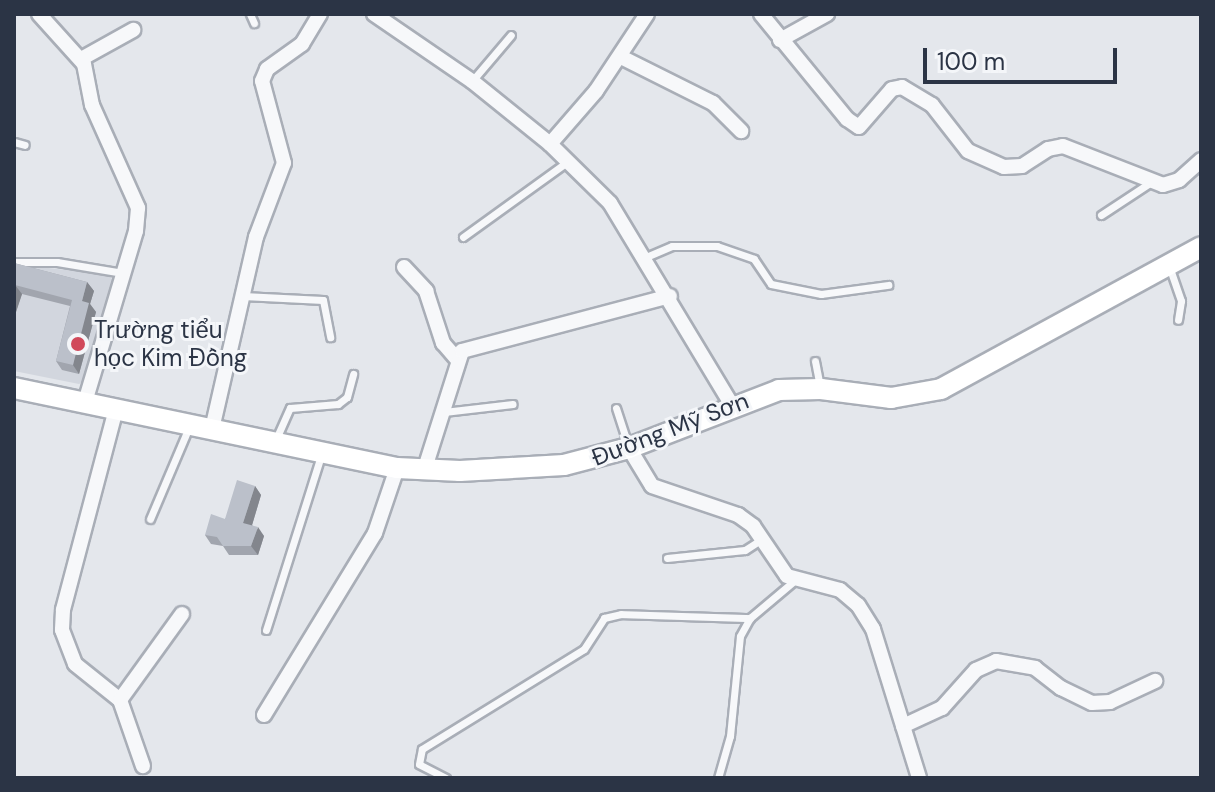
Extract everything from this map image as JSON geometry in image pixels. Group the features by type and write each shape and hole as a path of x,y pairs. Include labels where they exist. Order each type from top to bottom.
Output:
{"street":[{"path":"39,14 81,59 92,105 138,208 123,273 85,402"},
{"path":"212,429 265,204 284,163 262,81 267,69 302,44 320,14"},
{"path":"374,14 472,81 550,144 610,203 670,296 732,405"},
{"path":"550,144 621,57 647,14"},
{"path":"761,14 780,40 859,127 892,89 902,87 932,105 968,151 990,163 1014,169 1063,146 1153,181 1173,184 1201,160"},
{"path":"780,40 827,14"},
{"path":"81,59 133,30"},
{"path":"621,57 713,103 741,131"},
{"name":"Đường Mỹ Sơn","path":"14,388 212,429 321,456 397,468 424,471 564,465 629,448 732,405 779,390 821,389 891,398 941,389 1201,247"},
{"path":"404,267 426,291 443,343 456,358"},
{"path":"424,471 456,358 468,347 503,344 569,320 670,296"},
{"path":"116,409 62,622 75,664 120,700 143,766"},
{"path":"629,448 652,486 738,515 762,539 794,581 840,590 867,616 919,778"},
{"path":"264,715 375,533 397,468"},
{"path":"120,700 182,614"},
{"path":"903,726 942,708 976,670 996,661 1035,668 1061,688 1092,703 1110,702 1155,681"}],"lane":[{"path":"250,14 254,23"},
{"path":"472,81 511,35"},
{"path":"14,142 25,145"},
{"path":"463,237 567,162"},
{"path":"1101,215 1153,181"},
{"path":"646,257 672,246 717,246 754,259 771,284 821,294 888,285"},
{"path":"14,262 57,262 123,273"},
{"path":"1168,264 1180,292 1178,320"},
{"path":"241,296 323,300 330,337"},
{"path":"815,361 821,389"},
{"path":"274,445 290,408 338,404 347,397 353,374"},
{"path":"441,413 513,404"},
{"path":"616,408 629,448"},
{"path":"150,519 189,425"},
{"path":"266,630 321,456"},
{"path":"667,558 745,550 762,539"},
{"path":"718,778 730,736 737,646 750,618 794,581"},
{"path":"446,778 419,764 422,749 584,649 604,618 621,614 750,618"}],"shaded area":[{"path":"14,264 109,275 114,282 87,380 79,384 14,371"}],"building":[{"path":"14,263 87,282 82,301 89,303 73,365 56,361 72,300 15,285 14,289"},
{"path":"237,480 255,486 243,523 258,527 251,546 223,546 217,537 205,535 211,514 225,519"}],"place":[{"name":"Trường tiểu học Kim Đồng","path":"78,344"}]}
